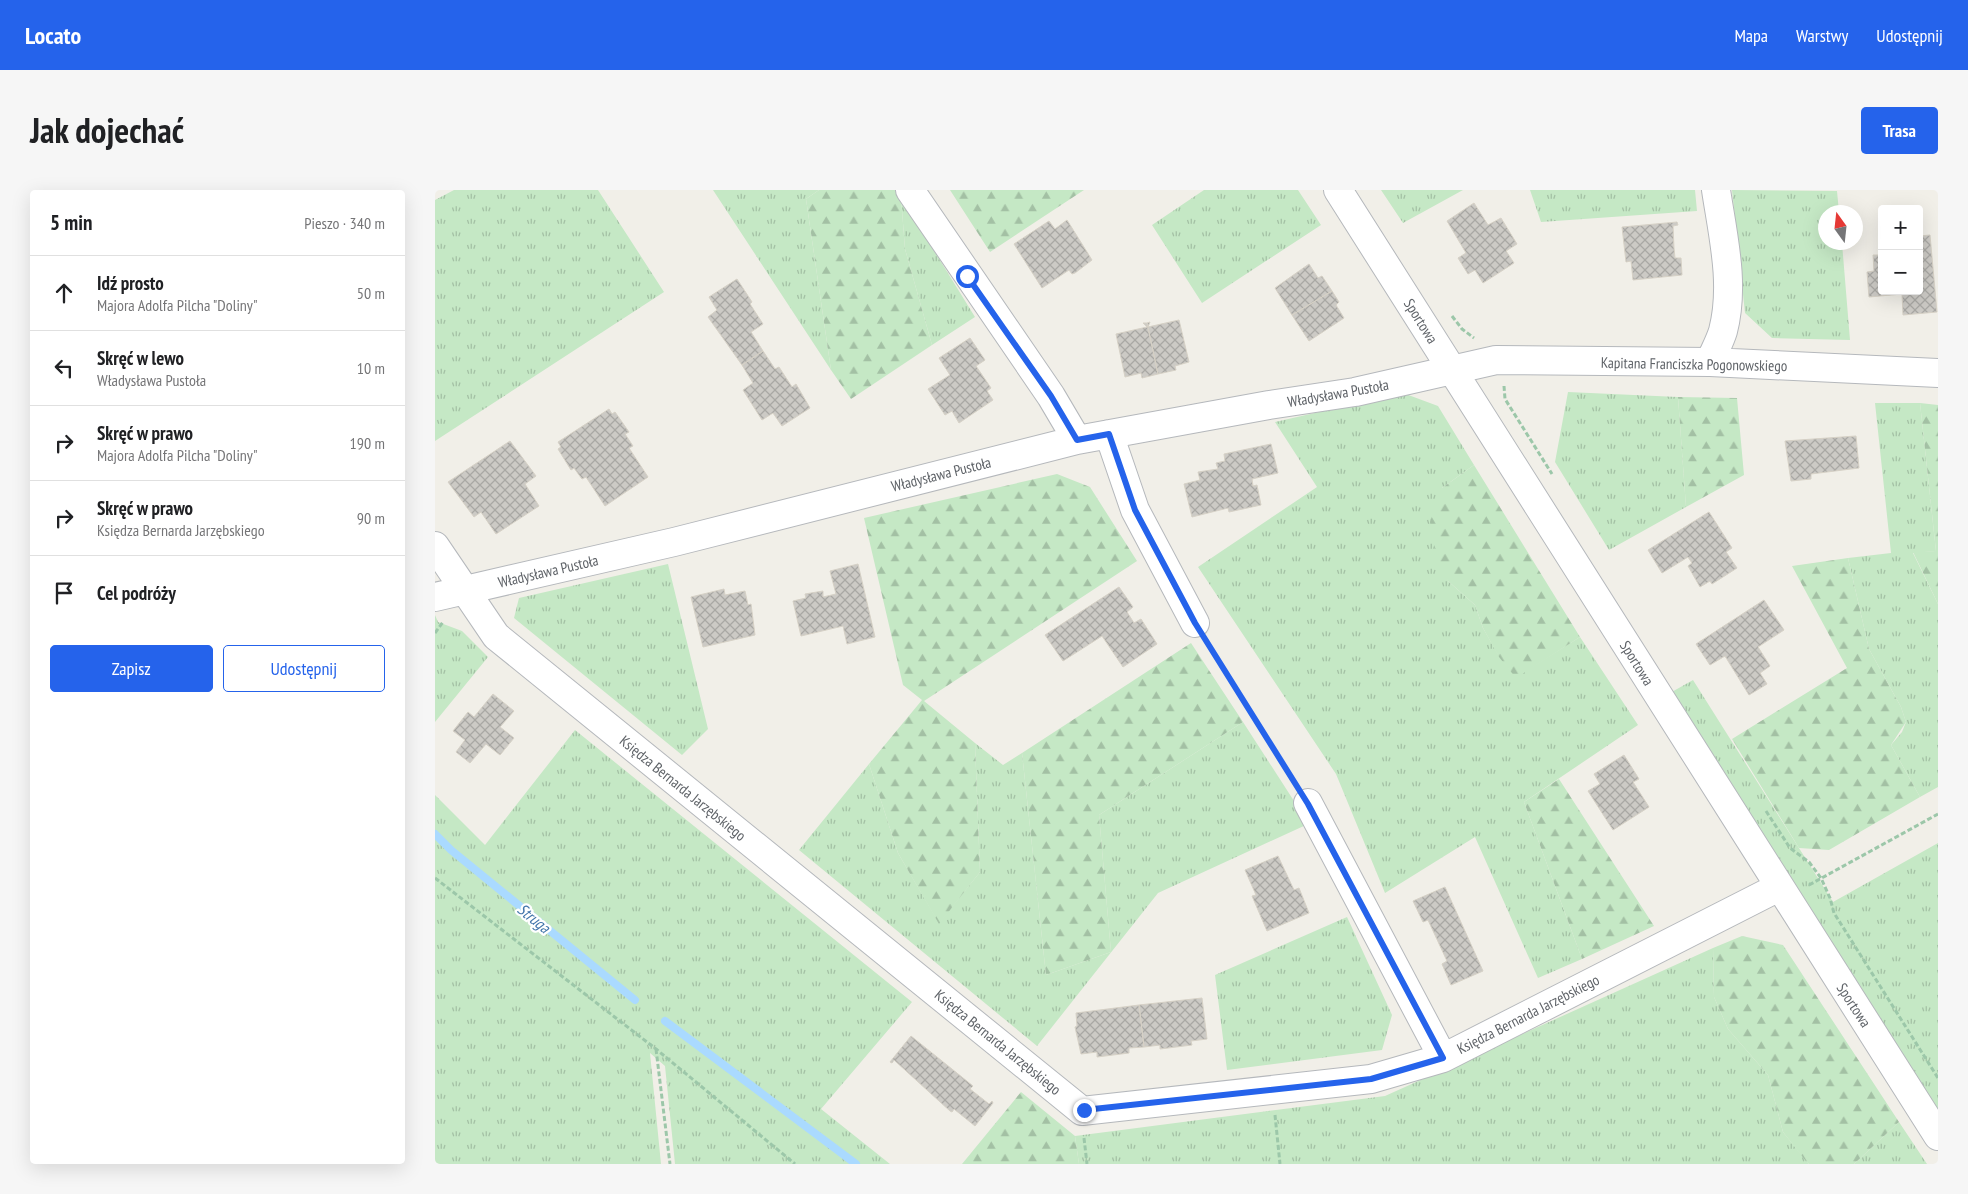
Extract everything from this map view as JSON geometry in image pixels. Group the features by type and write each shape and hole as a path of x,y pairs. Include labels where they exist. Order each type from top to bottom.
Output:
{"street":[{"path":"910,190 1051,396 1077,440"},
{"name":"Sportowa","path":"1338,190 1938,1136"},
{"path":"1710,362 1723,331 1727,299 1728,268 1716,190"},
{"name":"Kapitana Franciszka Pogonowskiego","path":"1451,370 1496,360 1710,362 1938,373"},
{"name":"Władysława Pustoła","path":"435,596 465,591 674,542 1077,440 1355,392 1451,370"},
{"path":"1109,434 1135,510 1195,623"},
{"name":"Księdza Bernarda Jarzębskiego","path":"435,546 496,636 1082,1111 1371,1079 1443,1058 1782,892"},
{"path":"1308,804 1443,1058"}],"path":[{"path":"1451,314 1463,329 1485,346 1496,360 1502,378 1505,398 1557,482"},
{"path":"1195,623 1308,804"},
{"path":"1763,806 1790,848 1809,862 1821,878 1834,913 1938,1078"},
{"path":"1782,892 1821,878 1938,814"},
{"path":"435,878 656,1049 795,1164"},
{"path":"656,1049 670,1164"},
{"path":"1272,1090 1280,1164"}],"green space":[{"path":"454,190 598,190 664,292 435,441 435,200"},
{"path":"713,190 819,190 806,199 831,370"},
{"path":"819,190 897,190 901,197 905,249 932,345 851,399 831,370 806,199"},
{"path":"950,190 1084,190 990,252"},
{"path":"1204,190 1298,190 1321,225 1202,303 1152,225"},
{"path":"1381,190 1463,190 1403,223"},
{"path":"1530,190 1695,190 1697,211 1541,222"},
{"path":"1732,190 1837,191 1838,205 1818,205 1818,250 1843,250 1850,340 1772,338 1745,313"},
{"path":"901,197 975,317 932,345 905,249"},
{"path":"1568,392 1678,397 1686,507 1609,550 1555,462"},
{"path":"1403,393 1438,406 1474,465 1442,488 1448,581 1475,605 1483,628 1499,656 1516,677 1580,637 1638,725 1524,802 1582,959 1538,978 1475,837 1385,893 1336,774 1198,567 1317,487 1275,422"},
{"path":"1678,397 1737,398 1744,475 1686,507"},
{"path":"1875,403 1920,403 1936,551 1913,553 1938,604 1938,787 1920,797 1891,745 1902,732 1906,722 1901,707 1869,649 1848,558 1891,553"},
{"path":"1920,403 1938,405 1938,604 1913,552 1936,551"},
{"path":"1474,465 1580,637 1516,678 1499,657 1483,628 1475,605 1448,581 1436,555 1430,522 1442,488"},
{"path":"1057,474 1090,487 1137,561 924,701 975,743 980,872 939,924 898,853 869,764 922,700 903,685 864,518"},
{"path":"1848,558 1869,649 1901,707 1906,722 1891,745 1920,797 1829,850 1799,848 1732,739 1847,668 1792,566"},
{"path":"668,564 708,729 682,755 514,618 519,598"},
{"path":"435,615 438,622 462,631 488,657 435,722"},
{"path":"1191,643 1243,722 1099,815 1111,952 1046,975 1022,753"},
{"path":"1693,680 1833,902 1938,843 1938,1111 1670,693"},
{"path":"1243,722 1294,801 1306,825 1158,893 1037,1046 799,850 869,764 898,853 939,923 980,872 975,743 1003,765 1022,753 1046,975 1111,952 1099,815"},
{"path":"575,730 912,1002 821,1109 890,1164 675,1164 665,1066 650,1053 661,1164 435,1164 435,795 485,845"},
{"path":"1559,779 1654,926 1582,959 1524,802"},
{"path":"1347,917 1392,1015 1382,1050 1227,1070 1215,975"},
{"path":"1742,936 1783,945 1899,1122 1854,1164 1809,1164 1805,1160 1783,1132 1768,1075 1728,1029 1714,997 1713,948"},
{"path":"1713,948 1714,997 1728,1029 1768,1075 1783,1132 1809,1164 1079,1164 1075,1136 1385,1096"},
{"path":"1021,1092 1075,1136 1079,1164 962,1164"},
{"path":"1899,1122 1927,1164 1854,1164"}],"building":[{"path":"1474,203 1488,225 1501,218 1517,244 1506,251 1514,263 1483,283 1475,270 1468,274 1458,258 1466,253 1447,221"},
{"path":"1067,220 1092,260 1075,273 1072,274 1069,270 1042,288 1014,244 1049,221 1055,229"},
{"path":"1677,222 1678,225 1673,226 1674,248 1675,258 1681,258 1682,275 1633,280 1631,261 1626,262 1622,227"},
{"path":"1930,235 1937,312 1903,315 1902,295 1923,295 1923,236"},
{"path":"1873,255 1878,255 1878,295 1891,295 1869,297 1867,272 1874,271"},
{"path":"1309,264 1318,278 1322,276 1332,291 1292,315 1275,288"},
{"path":"737,279 763,324 751,332 763,351 742,365 708,317 717,310 709,297"},
{"path":"1332,291 1339,302 1336,305 1344,318 1309,341 1292,315"},
{"path":"1179,320 1189,362 1175,366 1176,370 1158,374 1147,323 1150,322 1148,327"},
{"path":"1143,323 1147,323 1158,374 1142,378 1141,373 1125,377 1116,334 1147,327"},
{"path":"970,338 985,360 976,366 991,388 987,391 993,400 959,423 952,411 945,415 928,389 950,375 939,358"},
{"path":"763,351 775,369 779,367 792,387 796,384 810,408 782,426 773,413 762,420 743,390 753,383 742,365"},
{"path":"609,409 612,414 615,412 629,432 625,434 633,446 629,448 648,477 605,506 586,477 582,479 574,468 571,470 558,449 561,447 558,442"},
{"path":"1856,436 1859,468 1811,474 1811,479 1791,481 1785,441"},
{"path":"510,441 536,476 525,484 539,506 496,534 481,512 474,517 448,482"},
{"path":"1271,444 1278,473 1252,479 1253,486 1257,485 1261,505 1229,512 1228,508 1192,517 1184,484 1200,480 1198,472 1218,469 1216,463 1225,461 1224,454"},
{"path":"1709,512 1732,548 1726,552 1737,568 1712,584 1710,581 1700,587 1688,566 1692,563 1688,557 1662,573 1648,550"},
{"path":"858,564 875,637 847,644 843,626 801,636 793,601 806,598 805,594 823,591 823,597 836,594 830,571"},
{"path":"1119,587 1133,607 1127,612 1134,623 1141,619 1157,644 1123,667 1102,636 1063,661 1045,635"},
{"path":"724,589 725,595 745,591 748,605 751,604 755,635 703,647 691,597"},
{"path":"1764,600 1784,630 1758,647 1770,666 1760,673 1767,684 1749,695 1725,656 1710,665 1696,644"},
{"path":"493,694 514,711 500,727 514,738 500,755 486,744 470,763 456,752 465,740 453,731 468,712 474,717"},
{"path":"1624,755 1639,779 1633,782 1649,807 1613,830 1588,791 1600,784 1594,774"},
{"path":"1278,856 1294,890 1299,888 1309,913 1267,931 1252,896 1256,895 1245,870"},
{"path":"1445,887 1483,971 1451,985 1442,964 1447,961 1428,920 1423,922 1413,901"},
{"path":"1202,998 1207,1039 1191,1041 1192,1045 1160,1049 1160,1045 1144,1047 1139,1005"},
{"path":"1139,1005 1144,1047 1129,1048 1129,1053 1097,1057 1097,1052 1081,1054 1075,1027 1077,1026 1076,1013"},
{"path":"911,1036 973,1086 970,1089 989,1104 992,1101 993,1103 975,1126 954,1109 952,1112 950,1111 894,1060 892,1063 890,1062"}],"waterway":[{"name":"Struga","path":"435,834 451,850 635,1000"},
{"name":"Struga","path":"665,1021 856,1164"}],"route":[{"path":"967,276 1051,396 1077,440 1109,434 1135,510 1195,623 1308,804 1443,1058 1371,1079 1084,1110"}]}
